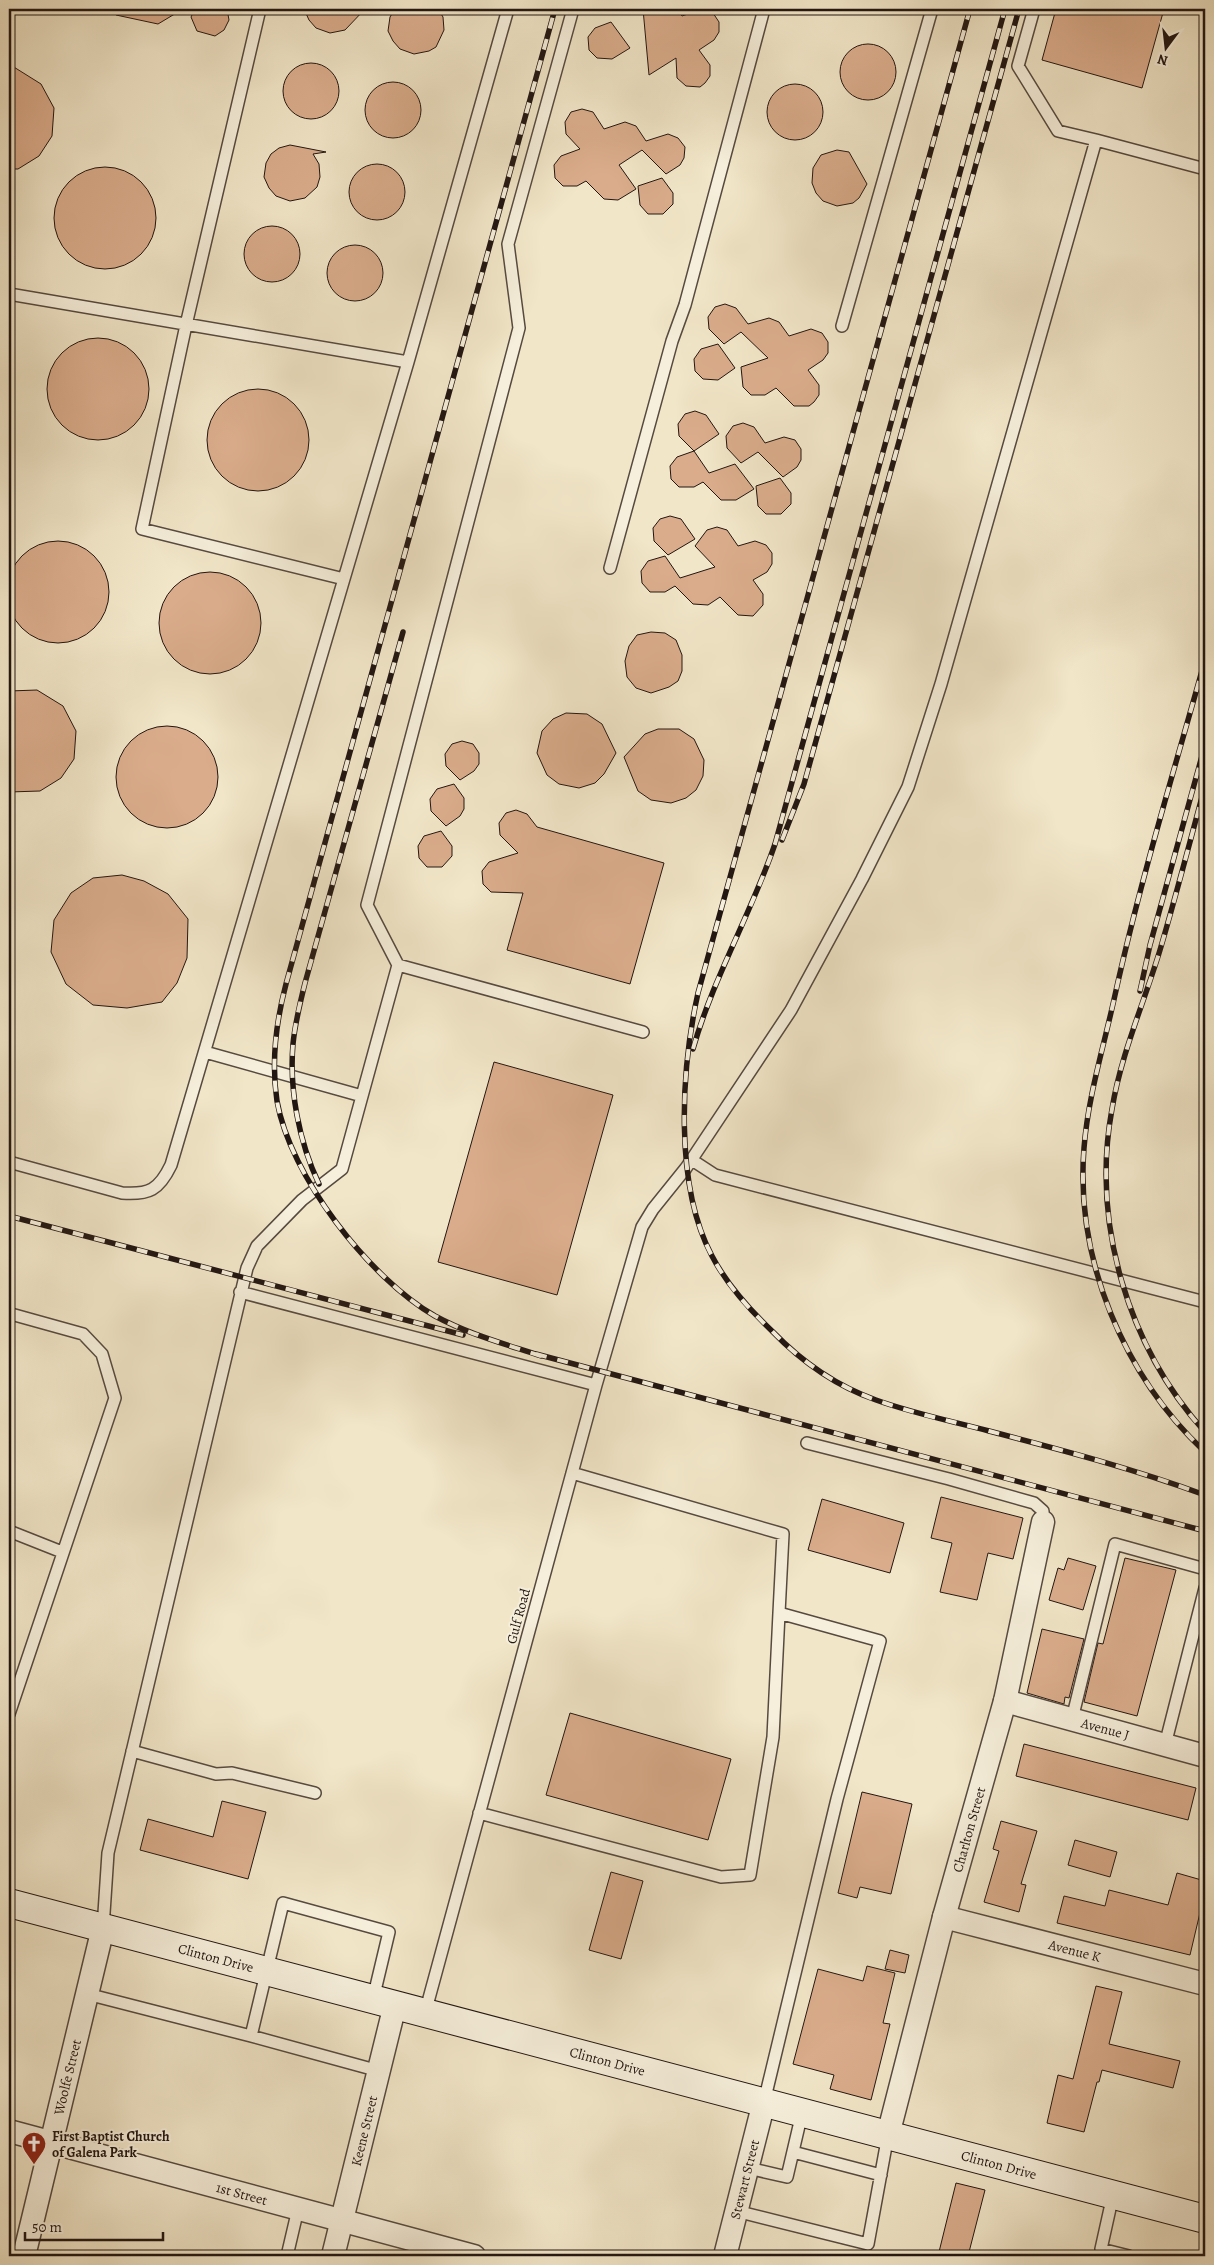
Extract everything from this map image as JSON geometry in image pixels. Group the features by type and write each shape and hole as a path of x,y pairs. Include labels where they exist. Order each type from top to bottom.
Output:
{"main road":[{"name":"Clinton Drive","path":"9,1903 1205,2219"}],"street":[{"name":"Charlton Street","path":"888,2135 944,1917 1005,1701 1043,1522"},
{"name":"Avenue J","path":"1005,1701 1205,1756"},
{"name":"Avenue K","path":"944,1917 1205,1984"},
{"name":"Woolfe Street","path":"24,2256 103,1928"},
{"name":"Keene Street","path":"333,2256 379,2071 384,2002"},
{"name":"Stewart Street","path":"725,2256 764,2102"},
{"name":"1st Street","path":"9,2132 474,2256"}],"lane":[{"path":"260,9 186,325 142,529 344,579"},
{"path":"9,1162 122,1193 140,1195 155,1189 165,1178 171,1165 408,362 508,9"},
{"path":"103,1928 108,1853 240,1292 251,1256 257,1246 302,1200 342,1169 398,965 367,905 519,328 508,244 573,9"},
{"path":"610,568 672,341 685,305 764,9"},
{"path":"842,326 932,9"},
{"path":"1034,9 1018,66 1058,131 1205,169"},
{"name":"Gulf Road","path":"424,2013 596,1385 642,1227 652,1209 692,1160 791,1010 862,879 908,787 942,684 1096,140"},
{"path":"9,294 408,362"},
{"path":"398,965 643,1032"},
{"path":"205,1052 362,1096"},
{"path":"692,1160 715,1175 1205,1302"},
{"path":"240,1292 596,1385"},
{"path":"9,1714 115,1398 102,1354 83,1334 10,1314"},
{"path":"807,1443 1034,1503 1043,1511 1043,1522"},
{"path":"479,1813 721,1877 750,1875 773,1737 783,1534 572,1473"},
{"path":"9,1531 62,1552"},
{"path":"1072,1719 1115,1544 1205,1569"},
{"path":"1165,1745 1205,1588"},
{"path":"764,2102 837,1799 880,1641 779,1613"},
{"path":"132,1751 216,1774 232,1773 315,1792"},
{"path":"251,2036 283,1903 389,1932 384,2002"},
{"path":"87,1994 379,2071"},
{"path":"748,2168 788,2177 802,2113"},
{"path":"736,2211 868,2244 888,2135"},
{"path":"793,2152 881,2175"},
{"path":"1113,2195 1101,2249 1129,2256"},
{"path":"287,2256 298,2209"}],"building":[{"path":"117,9 183,9 158,24 116,15"},
{"path":"195,9 227,9 229,20 224,30 215,36 197,31 191,17"},
{"path":"304,9 365,9 345,30 330,33 316,28 309,20"},
{"path":"395,9 438,9 443,17 444,30 436,47 429,51 414,54 400,49 388,31 390,17"},
{"path":"643,9 677,9 682,16 702,9 713,13 719,22 719,32 714,40 699,50 710,65 710,76 700,87 686,86 677,78 676,58 649,75"},
{"path":"1056,9 1164,9 1142,88 1042,60"},
{"path":"611,22 630,48 612,59 597,58 589,50 588,37 595,28"},
{"path":"868,44 879,46 888,52 894,61 896,72 894,83 888,92 879,98 868,100 857,98 848,92 842,83 840,72 842,61 848,52 857,46"},
{"path":"311,63 322,65 331,71 337,80 339,91 337,102 331,111 322,117 311,119 300,117 291,111 285,102 283,91 285,80 291,71 300,65"},
{"path":"9,64 41,84 54,108 52,136 39,156 18,169 9,169"},
{"path":"393,82 413,90 421,110 413,130 393,138 373,130 365,110 373,90"},
{"path":"795,84 806,86 815,92 821,101 823,112 821,123 815,132 806,138 795,140 784,138 775,132 769,123 767,112 769,101 775,92 784,86"},
{"path":"582,109 593,112 604,129 625,122 636,126 646,141 668,134 678,138 685,147 684,158 680,165 666,174 642,150 619,165 636,189 618,200 604,199 586,181 577,186 563,186 555,178 554,165 561,156 580,149 566,134 565,122 571,112"},
{"path":"290,145 326,152 313,154 319,164 320,177 317,187 305,198 290,201 276,196 269,188 264,177 266,163 271,154 279,148"},
{"path":"837,150 849,152 867,184 859,198 853,203 837,206 823,201 816,193 812,183 813,168 821,155"},
{"path":"377,164 388,166 397,172 403,181 405,192 403,203 397,212 388,218 377,220 366,218 357,212 351,203 349,192 351,181 357,172 366,166"},
{"path":"105,167 115,168 134,175 148,189 155,208 155,228 148,247 134,261 115,268 105,269 95,268 76,261 62,247 55,228 54,218 55,208 62,189 76,175 95,168"},
{"path":"662,178 673,193 673,204 663,214 648,214 640,205 638,186"},
{"path":"272,226 283,228 292,234 298,243 300,254 298,265 292,274 283,280 272,282 261,280 252,274 246,265 244,254 246,243 252,234 261,228"},
{"path":"355,245 366,247 375,253 381,262 383,273 381,284 375,293 366,299 355,301 344,299 335,293 329,284 327,273 329,262 335,253 344,247"},
{"path":"725,304 736,308 748,324 769,318 779,322 789,336 811,329 822,333 828,342 828,353 823,360 808,370 819,385 819,395 814,402 809,406 794,406 776,388 765,395 751,395 743,387 741,367 768,358 741,332 724,344 709,329 708,317 715,307"},
{"path":"98,338 108,339 127,346 141,360 148,379 148,399 141,418 127,432 108,439 98,440 88,439 69,432 55,418 48,399 47,389 48,379 55,360 69,346 88,339"},
{"path":"718,344 735,368 718,380 703,379 695,371 694,359 701,349"},
{"path":"258,389 268,390 287,397 301,411 308,430 308,450 301,469 287,483 268,490 258,491 248,490 229,483 215,469 208,450 207,440 208,430 215,411 229,397 248,390"},
{"path":"695,411 706,415 719,434 694,451 679,436 678,424 685,414"},
{"path":"743,423 754,427 765,443 784,437 795,440 801,449 801,460 797,467 783,477 758,452 741,463 727,448 726,436 733,426"},
{"path":"694,451 709,473 735,464 754,489 736,500 721,500 703,482 694,487 679,487 671,479 670,466 677,457"},
{"path":"780,478 791,493 791,504 781,514 766,514 758,506 756,486"},
{"path":"670,516 681,519 695,539 668,555 654,541 653,528 660,519"},
{"path":"717,527 727,530 738,546 755,541 766,545 772,553 772,564 767,572 753,580 763,594 763,605 753,616 738,615 720,597 708,605 693,604 675,586 665,592 650,592 642,583 641,571 648,561 665,556 680,578 715,567 695,546 707,530"},
{"path":"58,541 78,545 94,556 105,572 109,592 105,612 94,628 78,639 58,643 38,639 22,628 11,612 7,592 11,572 22,556 38,545"},
{"path":"210,572 230,576 246,587 257,603 261,623 257,643 246,659 230,670 210,674 190,670 174,659 163,643 159,623 163,603 174,587 190,576"},
{"path":"651,632 665,633 676,640 682,655 682,671 678,681 669,687 651,693 636,688 627,677 625,661 629,646 637,635"},
{"path":"37,690 63,706 76,731 74,759 61,778 40,791 9,792 9,691"},
{"path":"566,713 587,714 602,724 616,753 604,774 595,783 579,788 559,784 547,775 537,753 542,731 553,719"},
{"path":"167,726 177,727 196,734 210,748 217,767 217,787 210,806 196,820 177,827 167,828 157,827 138,820 124,806 117,787 116,777 117,767 124,748 138,734 157,727"},
{"path":"658,729 679,729 694,739 704,760 703,776 696,790 686,798 671,803 651,800 638,791 624,757 645,734"},
{"path":"462,741 473,744 479,753 479,764 474,771 460,780 446,766 445,754 452,744"},
{"path":"454,784 464,798 464,809 460,816 446,826 431,811 430,799 437,789"},
{"path":"516,810 527,814 537,827 664,863 630,984 507,950 523,893 491,892 483,884 482,871 489,862 518,853 500,835 499,823 506,813"},
{"path":"441,831 452,846 452,856 442,867 427,867 419,858 418,846 424,836"},
{"path":"122,875 144,881 168,894 188,919 187,958 177,983 162,1002 127,1008 93,1005 66,984 51,952 54,920 71,893 93,878"},
{"path":"494,1062 613,1095 557,1295 438,1262"},
{"path":"941,1497 1023,1518 1013,1559 988,1553 977,1600 940,1592 952,1543 931,1538"},
{"path":"822,1499 904,1523 890,1573 808,1550"},
{"path":"1068,1558 1096,1566 1083,1610 1049,1600 1058,1568 1064,1570"},
{"path":"1125,1558 1176,1570 1137,1716 1084,1702 1098,1643 1103,1644"},
{"path":"1042,1629 1084,1639 1069,1698 1065,1697 1064,1704 1027,1693"},
{"path":"570,1713 731,1759 708,1840 546,1795"},
{"path":"1024,1744 1196,1788 1188,1820 1016,1776"},
{"path":"862,1792 912,1804 891,1894 860,1887 857,1898 838,1893"},
{"path":"222,1801 266,1812 248,1879 140,1850 148,1819 213,1837"},
{"path":"1001,1821 1037,1831 1021,1884 1026,1885 1019,1912 984,1902 999,1851 993,1849"},
{"path":"1075,1840 1117,1852 1110,1877 1068,1865"},
{"path":"611,1872 643,1881 621,1959 589,1950"},
{"path":"1177,1873 1205,1881 1205,1901 1203,1900 1190,1955 1057,1923 1064,1896 1105,1906 1109,1890 1168,1905"},
{"path":"890,1950 909,1955 905,1973 885,1969"},
{"path":"867,1966 895,1973 883,2023 890,2024 871,2100 830,2089 834,2075 793,2064 818,1969 863,1981"},
{"path":"1096,1986 1122,1992 1109,2044 1180,2061 1173,2088 1102,2070 1084,2132 1047,2123 1058,2075 1073,2079"},
{"path":"956,2183 985,2190 968,2256 938,2256"}],"railway":[{"path":"541,1356 500,1343 435,1316 410,1299 384,1277 359,1251 315,1192 298,1161 285,1130 277,1101 274,1072 277,1027 286,984 555,9"},
{"path":"970,9 698,993 692,1023 685,1091 684,1127 686,1162 691,1196 700,1227 712,1256 732,1287 783,1342 833,1380 847,1388 890,1405 1098,1460 1205,1495"},
{"path":"693,1049 721,971 755,896 775,844 1005,9"},
{"path":"782,840 804,784 1019,9"},
{"path":"319,1184 306,1151 294,1097 292,1062 295,1028 305,983 403,632"},
{"path":"1205,660 1146,869 1097,1071 1086,1129 1083,1190 1088,1232 1097,1273 1111,1314 1129,1352 1151,1388 1176,1422 1205,1452"},
{"path":"1140,991 1150,945 1205,745"},
{"path":"1205,786 1160,950 1121,1068 1112,1109 1107,1152 1107,1196 1112,1239 1122,1281 1136,1323 1155,1362 1178,1398 1205,1432"},
{"path":"9,1216 463,1335"},
{"path":"536,1354 1205,1531"}],"place":[{"name":"First Baptist Church of Galena Park","path":"34,2165"}]}
